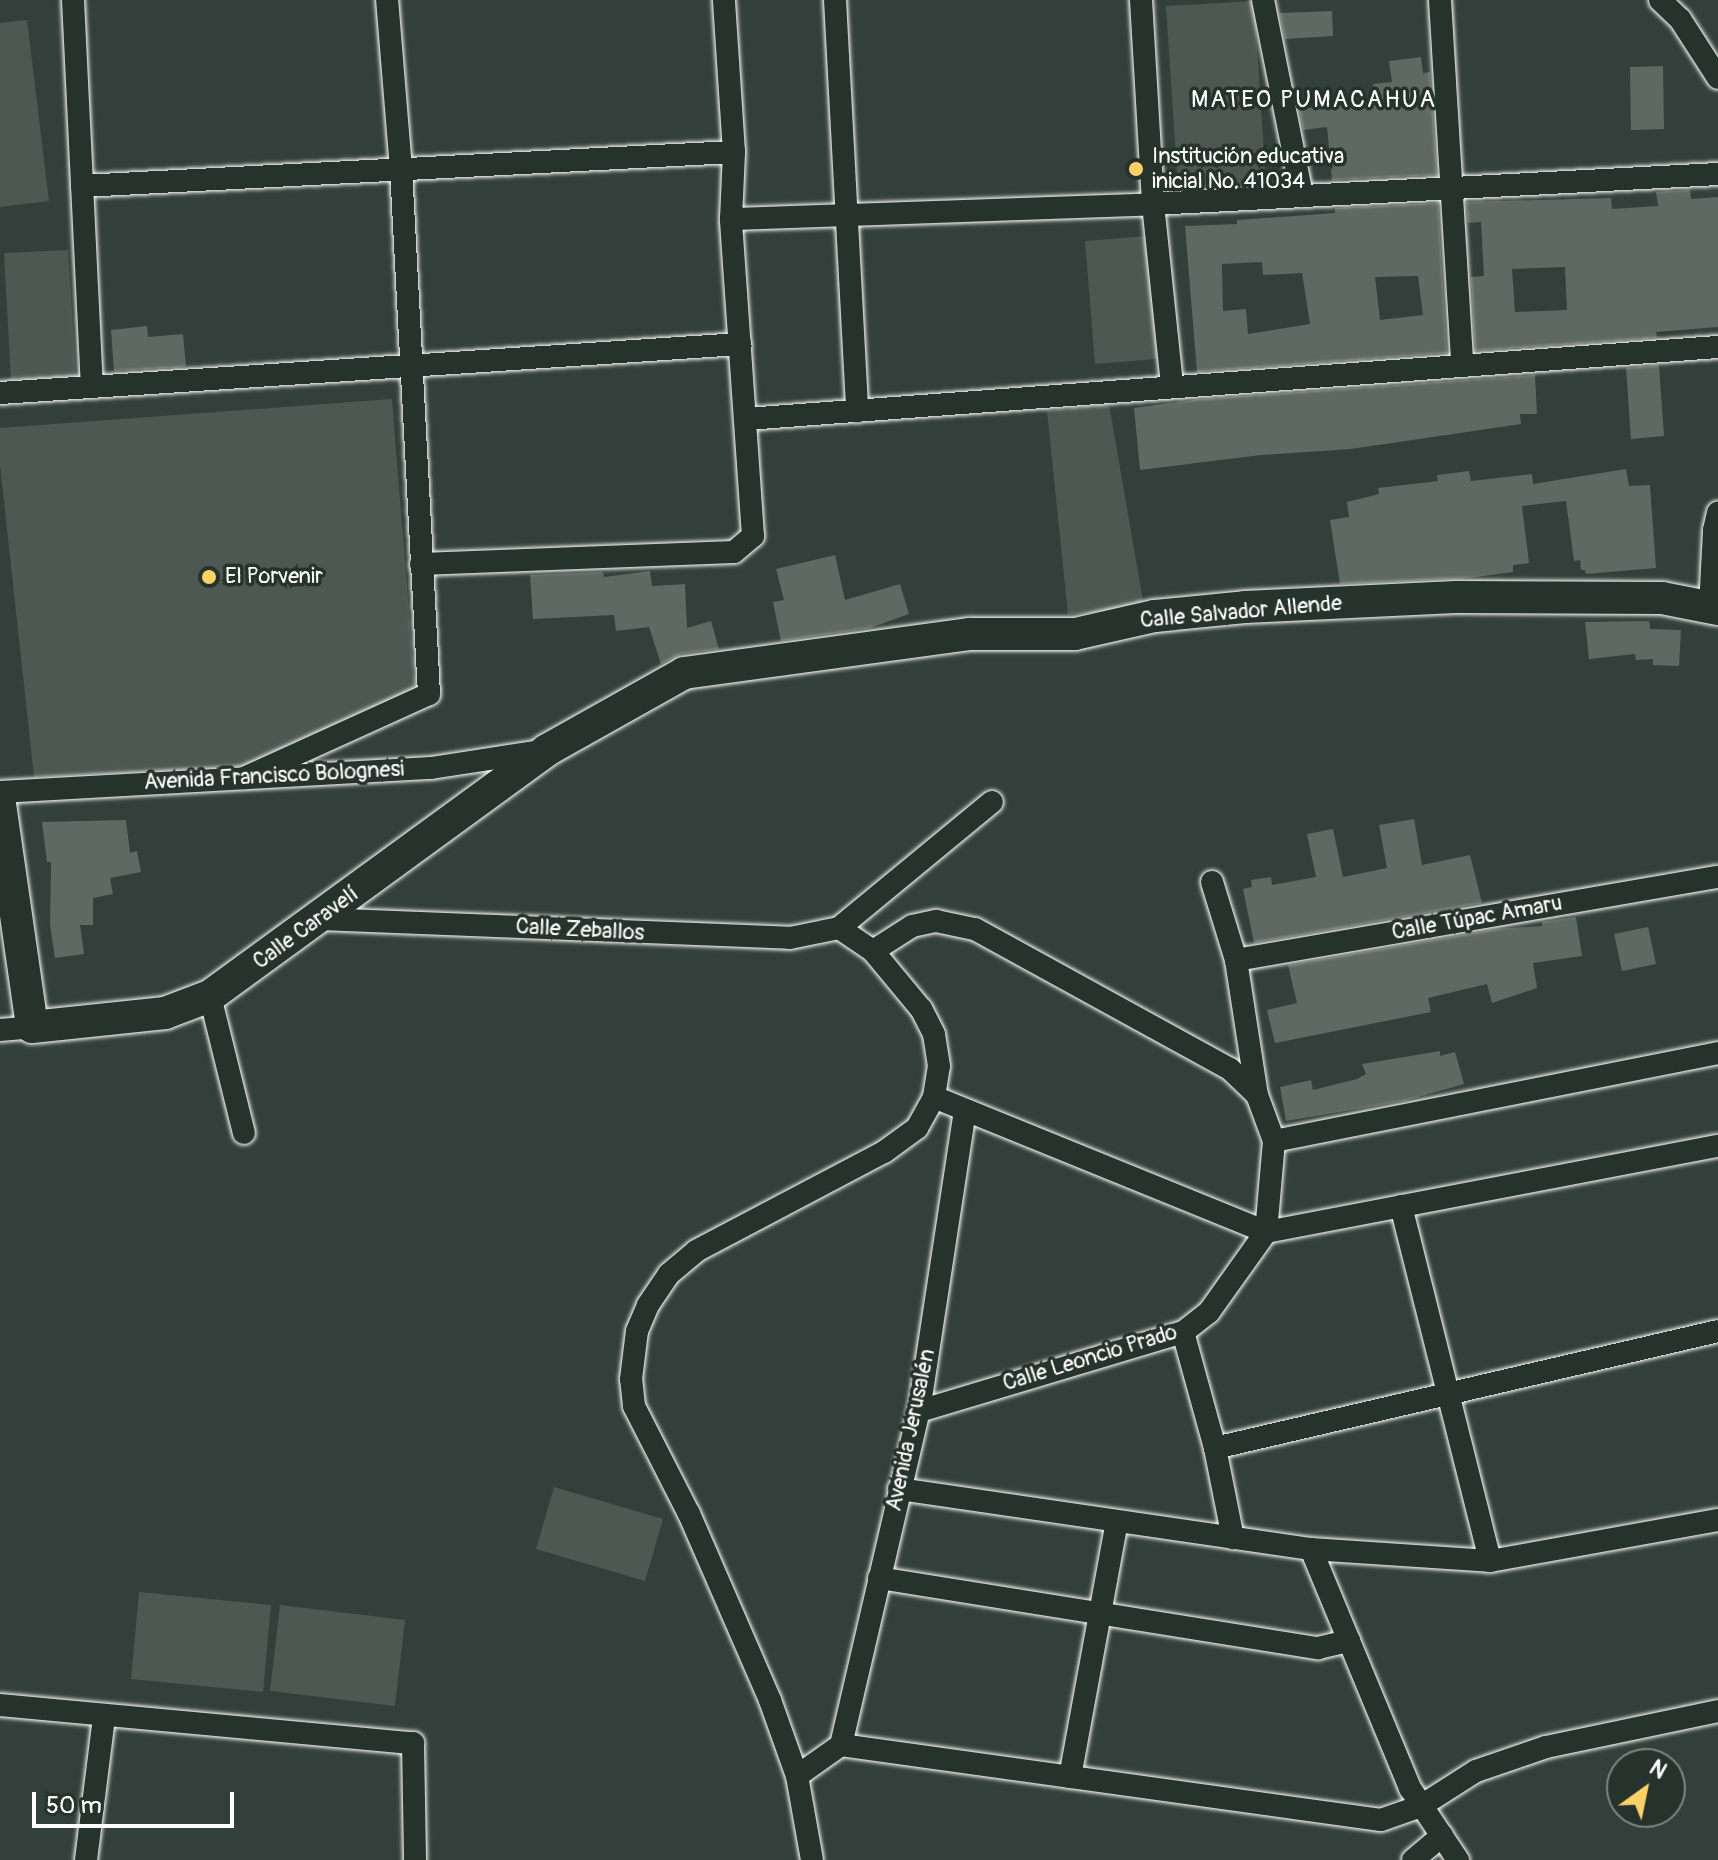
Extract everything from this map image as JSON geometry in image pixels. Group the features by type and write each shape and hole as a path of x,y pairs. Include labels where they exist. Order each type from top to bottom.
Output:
{"street":[{"path":"73,0 92,387"},
{"path":"244,778 429,694 401,169 387,0"},
{"path":"421,564 734,552 753,536 731,219 734,152 724,0"},
{"path":"835,0 857,411"},
{"path":"1141,0 1153,204 1172,386"},
{"path":"1263,0 1302,196"},
{"path":"1440,0 1462,364"},
{"path":"1660,0 1680,19 1718,78"},
{"path":"82,186 734,152"},
{"path":"731,219 1153,204 1718,174"},
{"path":"0,393 740,344"},
{"path":"746,419 1718,347"},
{"path":"1714,608 1714,530 1718,512"},
{"name":"Calle Salvador Allende","path":"547,750 684,673 970,634 1075,634 1155,616 1245,607 1456,597 1662,598 1714,608"},
{"name":"Avenida Francisco Bolognesi","path":"0,792 431,768 547,750"},
{"name":"Calle Caravelí","path":"16,1028 165,1013 210,996 320,919 547,750"},
{"path":"812,1860 797,1776 770,1700 689,1514 634,1406 632,1355 648,1305 669,1274 687,1259 884,1152 917,1128 934,1097 939,1066 934,1034 921,1009 873,951 839,928 992,802"},
{"path":"0,804 16,1028"},
{"name":"Calle Túpac Amaru","path":"1236,960 1718,877"},
{"path":"1212,882 1236,960 1257,1095 1274,1141 1266,1232"},
{"name":"Calle Zeballos","path":"320,919 775,938 839,928"},
{"path":"873,951 912,926 936,921 975,929 1230,1069 1257,1095"},
{"path":"210,996 244,1133"},
{"path":"1274,1141 1718,1053"},
{"path":"934,1097 1266,1232 1718,1146"},
{"name":"Avenida Jerusalén","path":"841,1745 919,1411 965,1112"},
{"path":"1401,1206 1490,1561"},
{"name":"Calle Leoncio Prado","path":"919,1411 1183,1332 1209,1312 1266,1232"},
{"path":"1215,1448 1718,1331"},
{"path":"1183,1332 1215,1448 1233,1538"},
{"path":"899,1489 1311,1549 1490,1561 1718,1520"},
{"path":"1070,1777 1117,1521"},
{"path":"1311,1549 1410,1788 1458,1860"},
{"path":"879,1578 1318,1648 1349,1641"},
{"path":"0,1705 104,1717 413,1743 415,1860"},
{"path":"797,1776 841,1745 1381,1820 1421,1806 1476,1771 1546,1747 1718,1711"},
{"path":"86,1860 104,1717"},
{"path":"1413,1860 1442,1836"}],"shaded area":[{"path":"1254,1 1266,183 1178,188 1166,6"},
{"path":"27,20 49,201 0,207 0,23"},
{"path":"1160,235 1169,358 1095,364 1085,241"},
{"path":"68,250 76,376 11,380 4,253"},
{"name":"El Porvenir","path":"392,399 415,689 244,766 34,777 0,465 0,428"},
{"path":"1109,404 1144,607 1068,615 1047,411"},
{"path":"554,1487 663,1519 645,1581 536,1549"},
{"path":"139,1592 271,1605 263,1692 131,1679"},
{"path":"280,1605 405,1620 395,1706 270,1691"}],"building":[{"path":"1332,11 1333,36 1285,39 1280,13"},
{"path":"1421,57 1423,73 1430,72 1437,175 1332,180 1327,127 1303,130 1299,109 1375,101 1373,84 1392,82 1389,61"},
{"path":"1663,66 1664,129 1631,130 1630,67"},
{"path":"1690,190 1691,199 1718,197 1718,327 1656,332 1657,338 1475,351 1471,277 1484,276 1481,222 1468,223 1466,202 1611,198 1612,209 1658,206 1656,192","holes":["1565,267 1567,310 1515,312 1512,269"]},
{"path":"1438,203 1447,353 1197,372 1185,226 1237,224 1237,220 1335,213 1335,208","holes":["1262,262 1263,275 1302,273 1310,324 1248,334 1246,309 1223,311 1222,264","1418,276 1423,315 1380,320 1375,277"]},
{"path":"147,326 148,337 183,334 186,367 114,371 111,330"},
{"path":"1659,365 1664,436 1631,439 1626,368"},
{"path":"1535,375 1537,414 1520,414 1521,424 1351,449 1261,455 1140,470 1134,408 1200,399"},
{"path":"1626,469 1629,486 1650,485 1656,568 1586,574 1585,570 1581,570 1580,560 1574,561 1566,501 1522,506 1529,563 1513,565 1513,572 1468,578 1340,584 1330,520 1349,517 1347,502 1379,494 1378,488 1438,481 1437,475 1469,471 1471,481 1532,474 1533,484"},
{"path":"835,555 845,600 900,584 909,614 870,628 781,641 773,602 784,600 776,569"},
{"path":"650,571 652,586 685,584 687,628 711,621 719,649 681,654 661,664 649,627 616,631 614,615 533,619 530,575 603,572 604,577"},
{"path":"1649,621 1650,629 1681,630 1679,666 1653,665 1653,659 1636,660 1635,654 1589,659 1585,622"},
{"path":"1414,819 1422,865 1470,855 1482,903 1254,943 1243,889 1252,887 1251,880 1271,877 1272,885 1316,877 1307,834 1333,829 1343,877 1387,868 1379,825"},
{"path":"126,820 130,853 137,851 141,872 110,878 113,894 93,898 93,925 80,925 84,954 55,958 50,925 51,862 47,862 42,822"},
{"path":"1576,917 1582,956 1533,963 1537,988 1492,1003 1487,984 1428,998 1431,1012 1275,1043 1267,1010 1297,1003 1288,965 1496,929 1542,926 1542,922"},
{"path":"1648,927 1656,964 1622,971 1614,934"},
{"path":"1440,1051 1440,1056 1455,1052 1464,1084 1404,1101 1286,1121 1280,1087 1311,1080 1313,1090 1357,1079 1366,1074 1362,1064"}],"place":[{"name":"Institución educativa inicial No. 41034","path":"1136,169"},
{"name":"El Porvenir","path":"209,577"}],"district":[{"name":"MATEO PUMACAHUA","path":"1314,100"}]}
